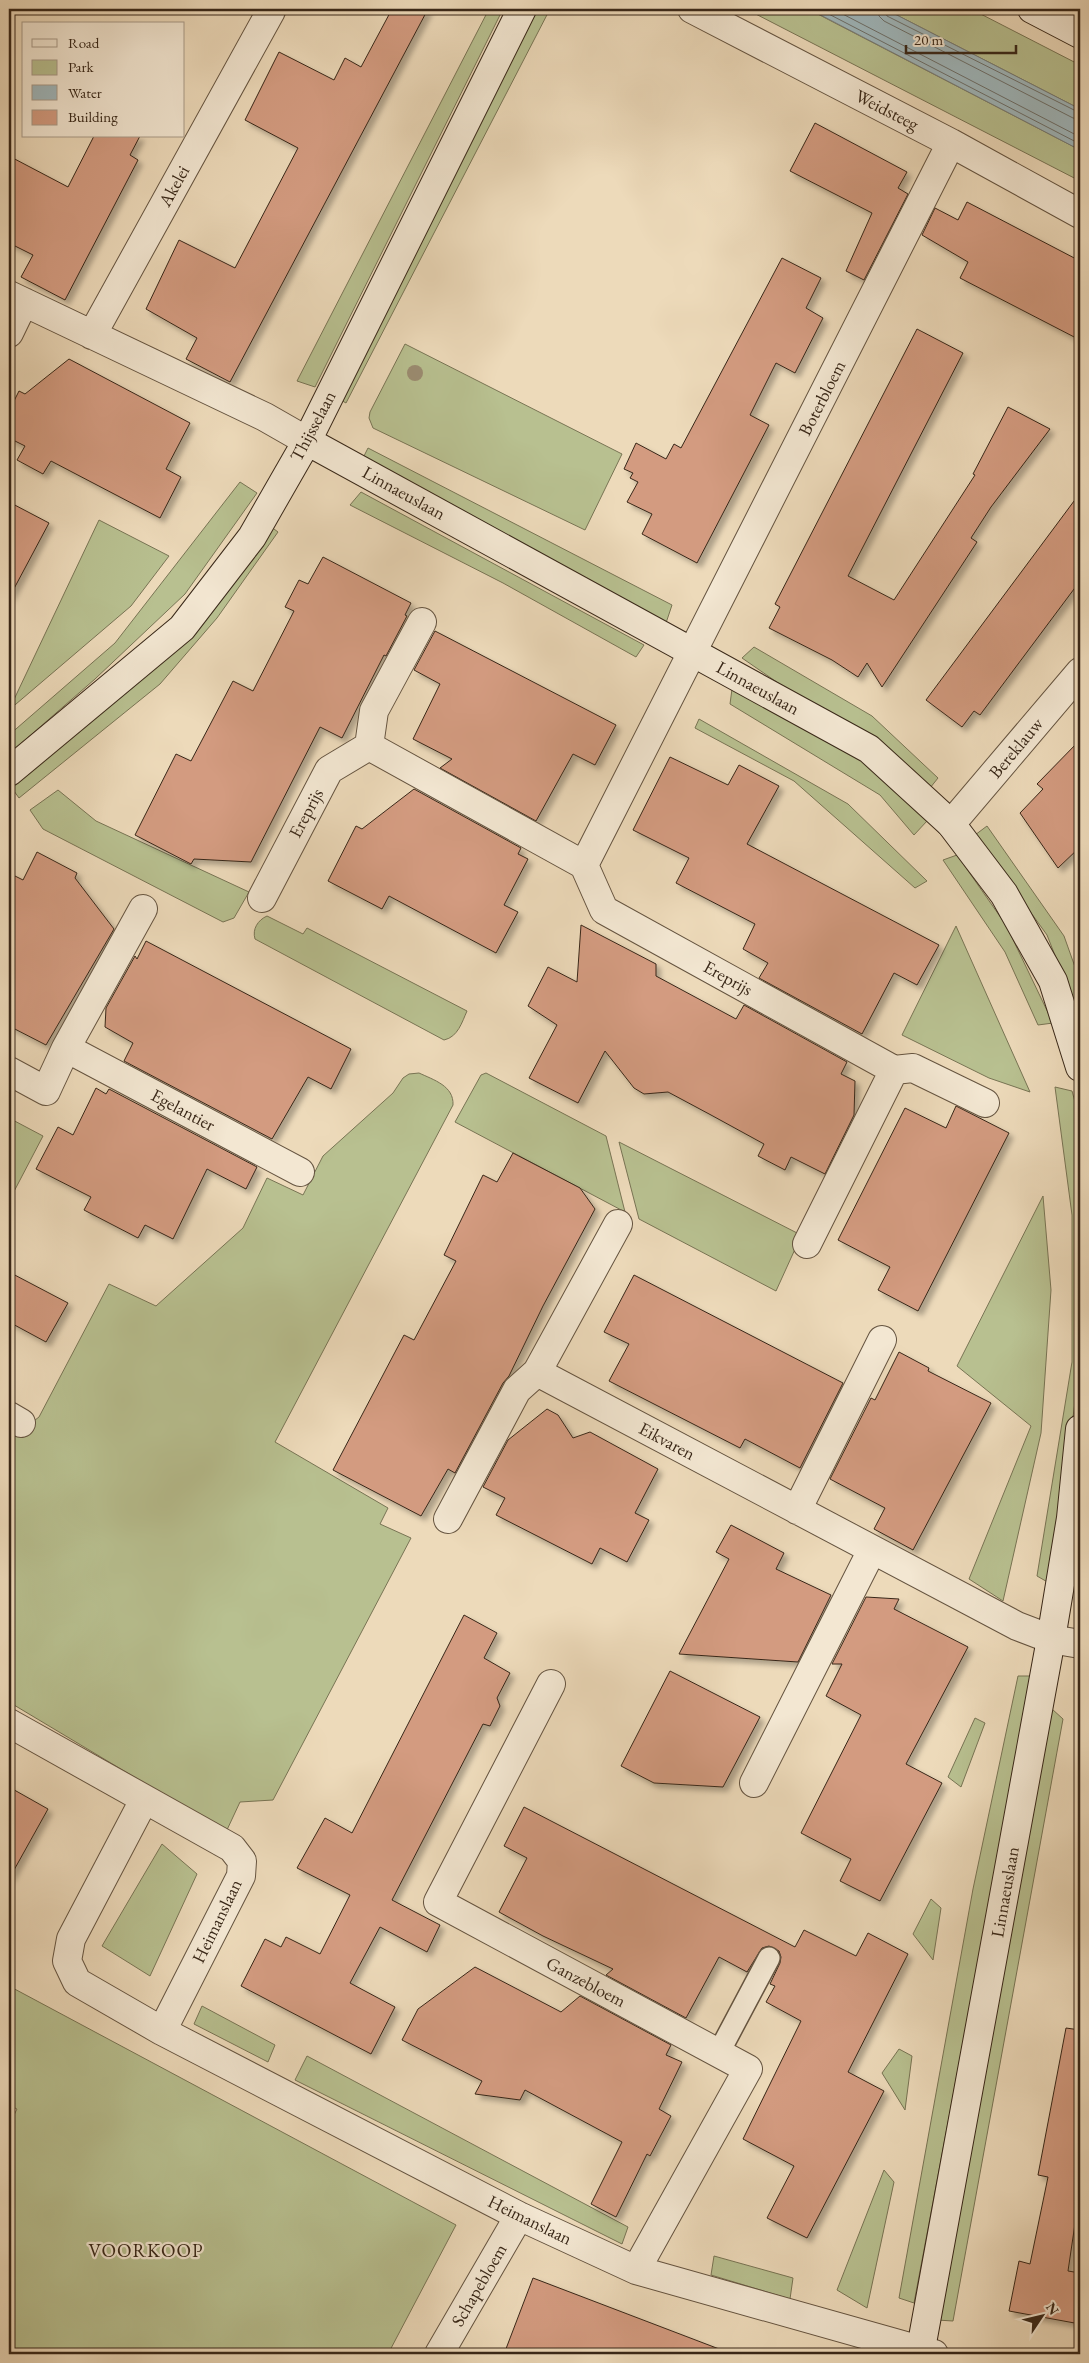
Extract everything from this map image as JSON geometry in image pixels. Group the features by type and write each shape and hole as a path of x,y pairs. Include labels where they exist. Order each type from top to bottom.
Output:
{"street":[{"name":"Thijsselaan","path":"9,772 182,628 252,537 307,441 522,9"},
{"name":"Weidsteeg","path":"692,9 951,143 1080,214"},
{"path":"1032,9 1080,34"},
{"name":"Akelei","path":"92,334 271,11"},
{"name":"Boterbloem","path":"693,652 951,143"},
{"path":"9,333 16,299 264,417 307,441"},
{"name":"Linnaeuslaan","path":"307,441 869,749 951,824 1004,894 1053,980 1079,1057"},
{"path":"422,622 374,711 369,746 584,865 693,652"},
{"name":"Bereklauw","path":"951,824 1080,672"},
{"name":"Ereprijs","path":"262,898 328,770 369,746"},
{"name":"Ereprijs","path":"584,865 604,910 894,1070 913,1068 985,1103"},
{"path":"9,1071 46,1092 66,1048 143,909"},
{"name":"Egelantier","path":"66,1048 300,1172"},
{"path":"807,1244 894,1070"},
{"path":"448,1519 517,1390 537,1372 618,1224"},
{"path":"797,1510 882,1340"},
{"name":"Eikvaren","path":"537,1372 1017,1626 1051,1639 1080,1644"},
{"name":"Linnaeuslaan","path":"925,2353 1051,1639 1071,1518 1080,1429"},
{"path":"754,1783 872,1550"},
{"name":"Ganzebloem","path":"551,1684 438,1902 718,2054 748,2068 636,2270"},
{"name":"Heimanslaan","path":"9,1723 232,1848 242,1861 241,1876 162,2030"},
{"name":"Heimanslaan","path":"144,1800 71,1939 67,1961 78,1982 162,2030 518,2216 636,2270 925,2353"},
{"name":"Schapebloem","path":"439,2354 518,2216"}],"lane":[{"path":"718,2054 769,1958"}],"green space":[{"path":"489,9 503,9 315,387 297,381"},
{"path":"536,9 550,9 346,403 339,399"},
{"path":"746,9 808,9 1080,150 1080,181"},
{"path":"885,9 971,9 1080,65 1080,109"},
{"path":"405,344 622,454 585,530 373,428 369,418 370,412"},
{"path":"368,448 672,605 665,626 362,460"},
{"path":"240,482 257,493 185,594 95,679 9,754 9,735 115,643"},
{"path":"361,492 644,645 636,657 503,583 350,505"},
{"path":"99,520 169,556 131,606 9,710"},
{"path":"270,526 278,532 217,618 160,684 19,798 9,784"},
{"path":"754,647 872,716 938,778 930,788 742,658"},
{"path":"732,689 857,756 927,821 914,835 880,795 730,704"},
{"path":"699,719 848,804 927,881 915,888 794,781 695,728"},
{"path":"58,790 96,821 249,892 234,918 223,922 43,829 30,810"},
{"path":"987,826 1064,936 1080,981 1080,1019 1047,935 975,835"},
{"path":"957,855 1006,925 1053,1023 1038,1025 1005,952 943,860"},
{"path":"267,916 303,934 307,928 467,1011 459,1028 453,1036 444,1040 255,939 256,925"},
{"path":"956,926 1030,1092 989,1078 902,1035"},
{"path":"419,1073 447,1088 453,1105 275,1442 388,1508 380,1524 411,1538 273,1800 240,1802 226,1832 9,1702 9,1440 39,1417 109,1284 156,1306 243,1228 267,1178 303,1195 323,1156 393,1093 403,1078 409,1074"},
{"path":"486,1073 606,1136 625,1212 455,1122 481,1075"},
{"path":"1055,1087 1072,1091 1080,1120 1080,1335 1075,1402 1051,1584 1037,1576 1072,1362 1072,1215"},
{"path":"9,1118 43,1136 9,1201"},
{"path":"619,1142 799,1234 793,1245 796,1247 776,1291 639,1219"},
{"path":"1043,1196 1051,1290 1041,1433 1003,1601 969,1579 1031,1426 957,1366"},
{"path":"1080,1554 1080,1600 1075,1598"},
{"path":"1018,1676 1032,1676 914,2303 899,2298 973,1889"},
{"path":"1052,1709 1063,1719 953,2321 937,2320"},
{"path":"975,1718 985,1723 961,1787 948,1777"},
{"path":"162,1844 197,1874 150,1976 102,1946"},
{"path":"931,1899 941,1908 933,1960 913,1934"},
{"path":"9,1986 456,2225 388,2354 9,2354 9,2125 17,2109 9,2105"},
{"path":"202,2006 275,2045 268,2062 194,2024"},
{"path":"899,2049 912,2056 905,2110 882,2073"},
{"path":"307,2056 628,2227 622,2244 295,2080"},
{"path":"884,2170 894,2182 867,2308 837,2290"},
{"path":"714,2256 793,2278 790,2299 711,2275"}],"water":[{"path":"809,9 885,9 1080,109 1080,150"}],"building":[{"path":"392,9 428,9 230,382 186,359 197,338 146,309 179,240 235,268 298,148 245,120 279,52 334,80 345,58 361,67"},
{"path":"815,123 907,172 898,188 908,194 864,280 846,271 872,213 790,171"},
{"path":"93,138 139,138 130,155 138,160 65,300 21,277 33,255 9,243 9,156 68,187"},
{"path":"967,202 1080,261 1080,340 960,278 968,262 922,235 935,208 958,220"},
{"path":"782,258 821,278 806,308 823,318 795,373 776,363 750,415 769,425 697,563 642,534 652,514 627,502 638,482 630,478 633,473 624,469 636,443 666,459 674,444 681,448"},
{"path":"917,329 963,353 848,576 894,600 975,475 973,474 1008,407 1050,429 991,507 971,538 977,542 882,687 867,663 858,677 832,660 769,628 780,607 775,604"},
{"path":"69,359 190,423 166,469 181,477 160,518 51,461 43,474 17,460 25,446 9,438 9,411 19,391 25,394"},
{"path":"1080,493 1080,581 980,715 974,711 962,727 926,700"},
{"path":"9,502 49,523 9,598"},
{"path":"323,557 411,603 405,615 407,616 386,656 384,655 342,738 320,727 251,862 194,859 191,864 135,835 176,754 191,761 233,681 253,691 294,611 285,607 299,580 308,584"},
{"path":"435,631 616,725 595,765 573,754 536,821 440,768 452,759 413,739 440,684 414,670"},
{"path":"1080,740 1080,847 1058,868 1020,813 1043,789 1037,784"},
{"path":"670,757 728,785 739,765 779,786 747,844 939,945 917,985 894,973 862,1034 759,978 768,963 743,949 755,924 676,883 689,858 633,830"},
{"path":"414,789 521,848 518,854 528,859 504,905 518,912 496,953 389,896 382,909 328,881 356,826 362,829"},
{"path":"37,852 77,873 75,878 114,929 46,1045 9,1026 9,873 23,880"},
{"path":"581,925 656,964 656,976 736,1019 744,1005 847,1062 841,1074 855,1081 854,1115 825,1174 791,1157 785,1170 758,1156 764,1144 711,1115 668,1092 644,1094 634,1088 605,1051 578,1103 529,1078 557,1025 528,1006 548,967 577,982"},
{"path":"146,941 351,1049 331,1089 308,1077 272,1139 124,1061 133,1043 105,1027 106,1008 135,956 137,959"},
{"path":"96,1088 106,1094 109,1089 257,1167 246,1189 207,1169 173,1239 145,1225 138,1238 84,1210 91,1197 36,1169 58,1127 73,1135"},
{"path":"956,1106 1009,1133 918,1311 878,1290 890,1267 838,1240 905,1108 946,1128"},
{"path":"513,1153 580,1188 595,1209 543,1306 509,1376 503,1383 455,1473 448,1469 421,1516 333,1470 404,1335 414,1340 456,1261 444,1255 483,1175 497,1182"},
{"path":"9,1272 68,1303 46,1342 9,1322"},
{"path":"634,1275 843,1383 800,1468 745,1439 740,1448 609,1381 629,1344 604,1332"},
{"path":"899,1352 929,1368 928,1371 991,1403 913,1550 874,1529 885,1508 830,1479 871,1398 875,1400"},
{"path":"547,1409 558,1415 573,1438 590,1432 658,1469 635,1513 649,1520 627,1562 600,1548 592,1564 496,1515 505,1498 483,1487 508,1440"},
{"path":"731,1525 784,1553 776,1569 831,1595 798,1662 679,1654 729,1559 716,1552"},
{"path":"866,1597 899,1599 894,1609 968,1647 906,1764 942,1783 880,1901 840,1881 851,1859 801,1833 861,1715 826,1696 842,1664 832,1664"},
{"path":"464,1615 497,1633 484,1658 510,1673 497,1698 500,1706 490,1726 483,1724 392,1900 440,1925 427,1952 380,1927 350,1983 395,2007 371,2054 241,1986 265,1939 281,1947 286,1937 320,1954 350,1895 297,1868 325,1818 352,1833"},
{"path":"670,1671 760,1717 723,1787 654,1783 621,1766"},
{"path":"9,1787 48,1809 9,1879"},
{"path":"524,1807 795,1947 804,1930 856,1956 868,1933 908,1954 848,2072 884,2091 807,2238 767,2218 794,2166 743,2139 801,2021 766,2002 775,1986 770,1984 780,1963 779,1951 769,1946 762,1948 747,1972 719,1957 686,2018 606,1975 613,1969 543,1936 499,1912 527,1858 504,1846"},
{"path":"475,1967 561,2012 580,1996 671,2045 666,2055 682,2062 659,2109 671,2116 650,2156 647,2154 616,2217 591,2204 622,2142 525,2090 520,2100 475,2094 482,2081 402,2040 418,2009"},
{"path":"1066,2028 1080,2030 1080,2190 1068,2271 1080,2273 1080,2324 1009,2311 1019,2261 1030,2264 1048,2177 1038,2175"},
{"path":"533,2278 727,2352 726,2354 504,2354"}],"district":[{"name":"VOORKOOP","path":"146,2250"}]}
